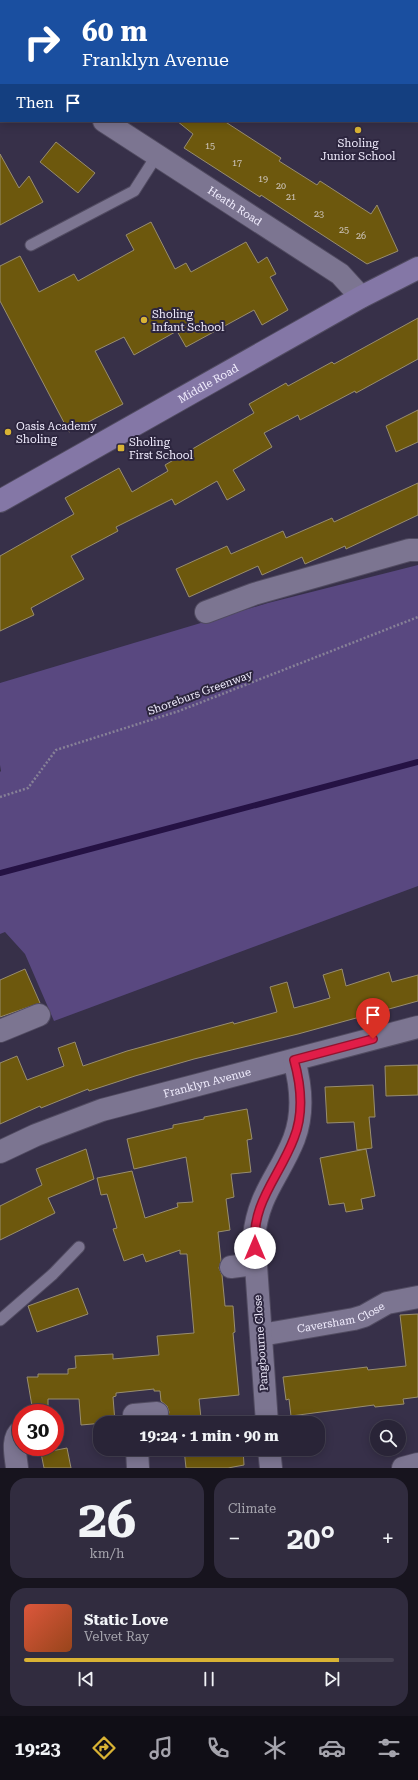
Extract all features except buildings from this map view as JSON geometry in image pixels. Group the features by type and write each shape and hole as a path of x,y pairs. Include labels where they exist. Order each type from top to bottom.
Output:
{"street":[{"name":"Heath Road","path":"106,122 340,274 361,297"},
{"name":"Middle Road","path":"0,501 361,297 418,268"},
{"path":"206,612 254,594 409,550 418,550"},
{"path":"0,1031 40,1015"},
{"name":"Franklyn Avenue","path":"0,1152 36,1135 95,1113 418,1027"},
{"name":"Pangbourne Close","path":"267,1416 254,1237 257,1213 267,1190 294,1138 298,1125 300,1112 300,1080 294,1060"},
{"path":"231,1267 256,1264"},
{"name":"Caversham Close","path":"261,1335 354,1319 372,1312 387,1303 418,1297"},
{"path":"134,1416 157,1413"},
{"path":"15,1456 17,1468"},
{"path":"137,1456 138,1468"},
{"path":"270,1456 271,1468"},
{"path":"403,1468 418,1464"}],"lane":[{"path":"31,245 134,191 157,155"},
{"path":"0,1320 54,1274 79,1247"}],"path":[{"name":"Shoreburs Greenway","path":"0,797 28,788 56,750 179,711 418,617"}],"shaded area":[{"path":"418,565 418,886 54,1021 25,954 5,932 0,934 0,683 268,603"}],"waterway":[{"path":"0,873 418,762"}],"place":[{"name":"Sholing Junior School","path":"358,130"},
{"name":"Sholing Infant School","path":"144,320"},
{"name":"Oasis Academy Sholing","path":"8,432"},
{"name":"Sholing First School","path":"121,448"}],"route":[{"path":"255,1248 254,1237 257,1213 267,1190 294,1138 298,1125 300,1112 300,1080 294,1060 373,1039"}]}
